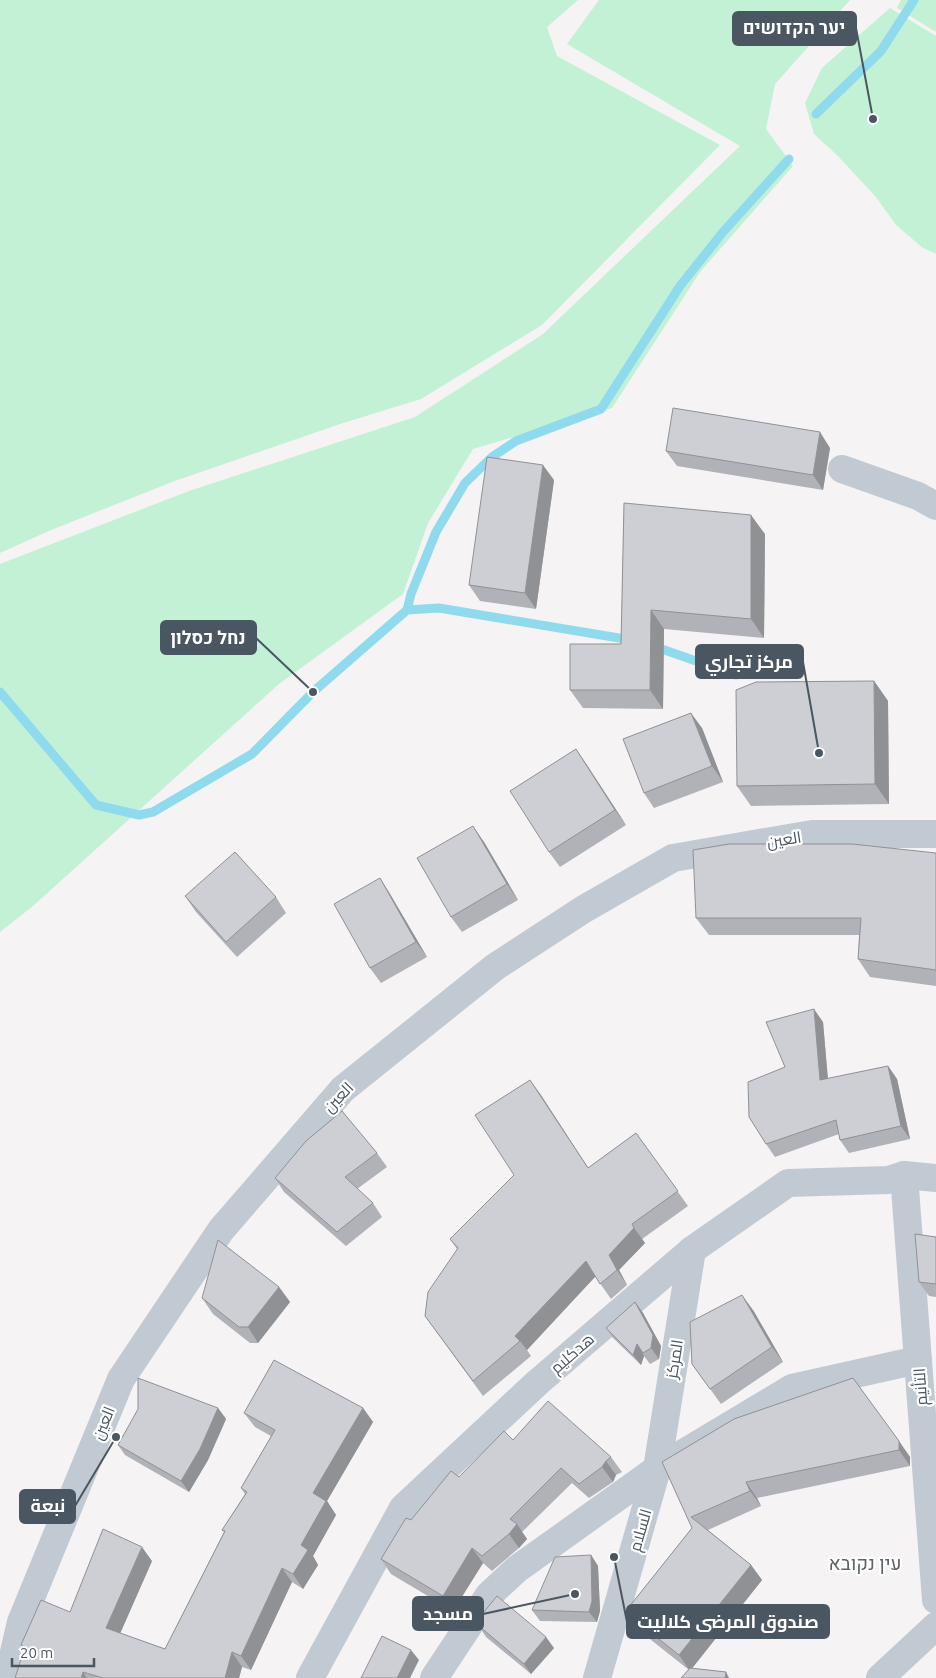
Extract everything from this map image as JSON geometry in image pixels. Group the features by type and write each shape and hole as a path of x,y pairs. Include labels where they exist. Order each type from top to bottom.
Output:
{"street":[{"path":"842,469 918,496 936,506"},
{"name":"العين","path":"8,1678 21,1622 121,1379 221,1230 343,1089 495,967 584,909 673,858 812,834 936,834"},
{"name":"هدكليم","path":"310,1678 403,1508 537,1383 692,1250 788,1184 888,1180 904,1175 936,1178"},
{"name":"التأنيم","path":"904,1175 936,1600"},
{"name":"المركز","path":"657,1469 692,1250"},
{"path":"434,1678 488,1595 517,1569 657,1469 792,1388 918,1360"},
{"name":"السلام","path":"597,1678 657,1469"},
{"path":"880,1678 936,1626"}],"green space":[{"path":"0,0 578,0 547,27 557,56 720,145 542,325 421,399 340,424 172,482 51,530 0,553"},
{"path":"599,0 850,0 775,84 766,129 793,166 700,272 612,408 473,449 428,523 403,594 279,684 33,906 0,932 0,564 189,491 415,417 543,334 740,146 567,44"},
{"path":"901,0 936,0 936,32 897,8"},
{"path":"890,8 936,36 936,254 923,248 896,225 876,197 837,155 814,134 805,103 822,68"}],"building":[{"path":"673,408 820,432 813,475 666,451"},
{"path":"487,457 543,465 525,593 469,585"},
{"path":"624,503 751,515 751,619 651,610 650,690 570,690 570,644 621,644"},
{"path":"874,681 875,784 737,786 736,690 756,682"},
{"path":"691,713 712,766 644,793 623,739"},
{"path":"576,749 615,810 549,852 510,791"},
{"path":"473,826 507,884 451,917 417,858"},
{"path":"729,844 852,844 936,853 936,970 858,959 861,918 696,918 693,850"},
{"path":"235,852 276,897 226,942 185,896"},
{"path":"380,878 416,942 370,968 334,904"},
{"path":"814,1009 820,1080 888,1066 901,1126 840,1140 836,1120 766,1144 749,1117 748,1082 785,1067 766,1022"},
{"path":"530,1080 588,1168 636,1133 678,1191 632,1224 634,1228 609,1255 617,1270 600,1284 586,1261 515,1336 520,1341 473,1381 425,1316 428,1292 458,1248 450,1239 514,1175 475,1115"},
{"path":"342,1111 377,1153 345,1177 373,1203 337,1232 275,1178 306,1141"},
{"path":"915,1234 936,1237 936,1284 919,1282"},
{"path":"218,1240 279,1287 248,1327 239,1327 202,1298"},
{"path":"742,1295 772,1347 710,1389 692,1364 690,1322"},
{"path":"635,1302 653,1335 651,1348 643,1353 637,1344 633,1355 606,1328"},
{"path":"274,1360 363,1408 313,1493 326,1501 301,1545 308,1550 293,1574 282,1568 241,1656 232,1652 225,1678 103,1678 83,1672 81,1678 15,1678 25,1647 21,1645 41,1600 70,1612 103,1529 142,1547 106,1628 165,1649 225,1531 222,1530 247,1492 241,1488 275,1430 244,1413"},
{"path":"138,1378 218,1408 200,1449 181,1481 118,1445 138,1409"},
{"path":"853,1378 899,1441 899,1450 746,1482 750,1491 691,1517 751,1565 679,1655 625,1612 692,1528 662,1462 734,1419"},
{"path":"548,1401 611,1457 602,1467 579,1484 561,1468 510,1519 517,1524 509,1534 482,1556 472,1548 443,1596 381,1559 406,1518 411,1520 451,1471 459,1477 504,1431 513,1440"},
{"path":"591,1555 592,1601 589,1612 532,1610 555,1557"},
{"path":"497,1596 546,1637 524,1664 479,1626 479,1618"},
{"path":"382,1636 411,1650 397,1678 361,1678"},
{"path":"690,1668 726,1672 725,1678 681,1678"}],"waterway":[{"path":"816,114 881,51 914,0"},
{"path":"407,610 411,594 436,532 465,483 492,457 516,441 601,409 680,286 723,232 789,159"},
{"path":"0,692 96,805 139,815 153,812 252,754 313,692 407,610 439,608 631,640"},
{"path":"653,646 736,675"}],"place":[{"name":"יער הקדושים","path":"873,119"},
{"name":"נחל כסלון","path":"313,692"},
{"name":"مركز تجاري","path":"819,753"},
{"name":"نبعة","path":"116,1437"},
{"name":"صندوق المرضى كلاليت","path":"614,1557"},
{"name":"مسجد","path":"575,1594"}],"district":[{"name":"עין נקובא","path":"865,1563"}]}
